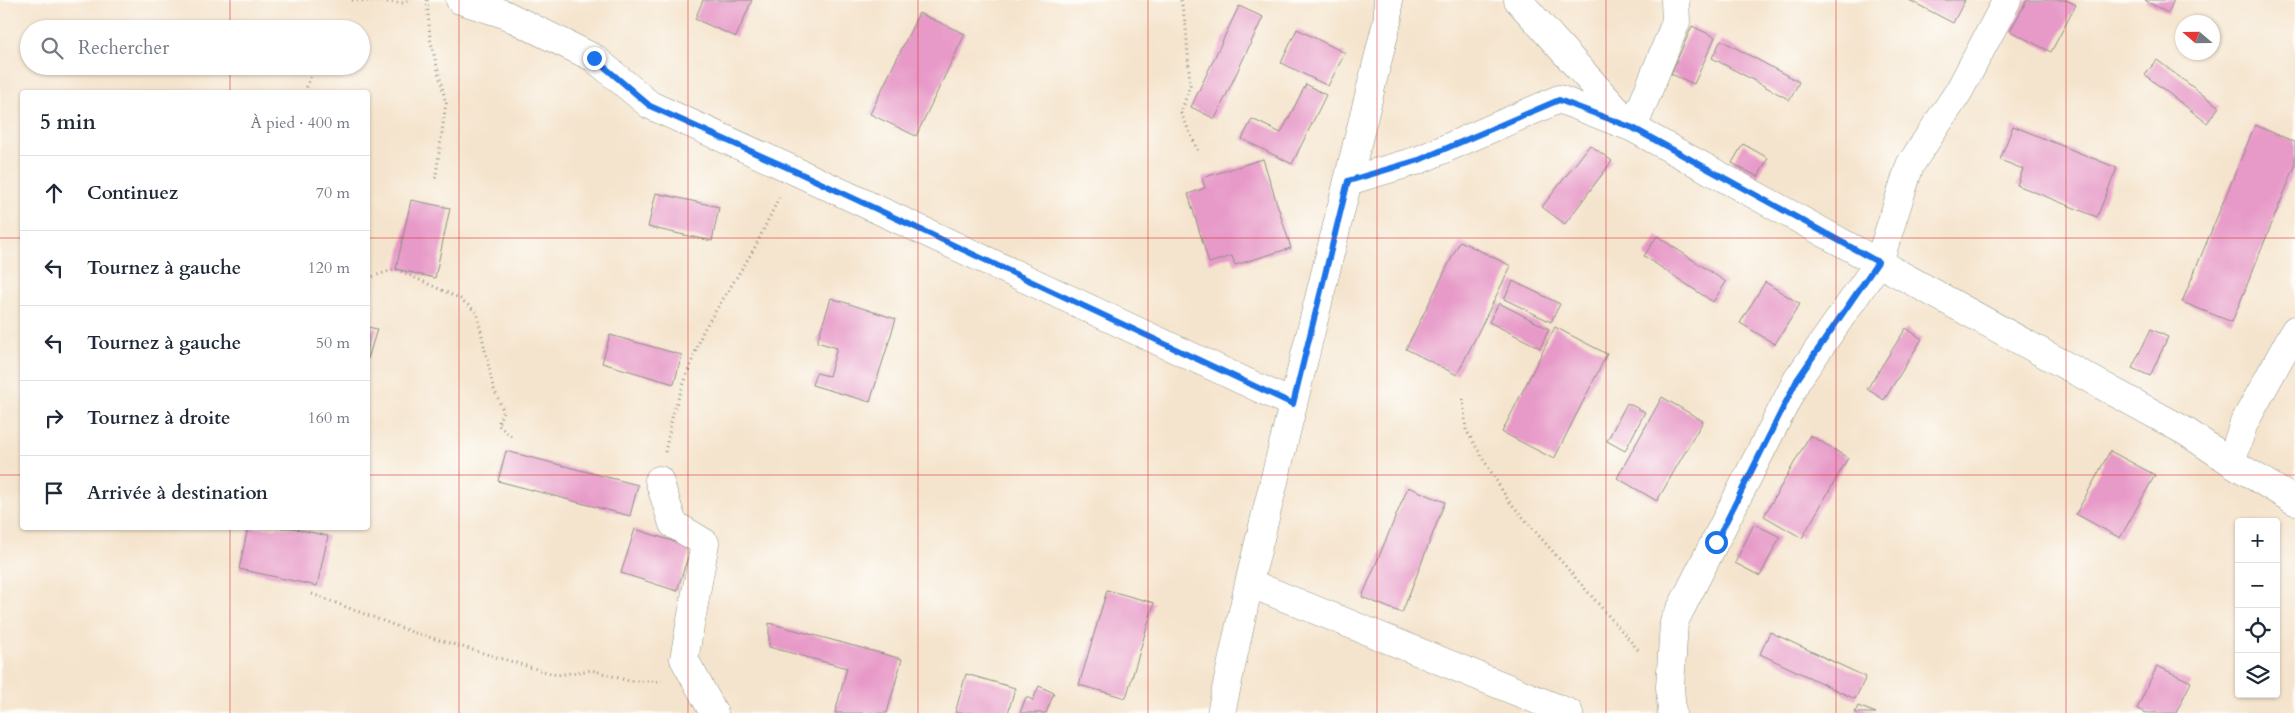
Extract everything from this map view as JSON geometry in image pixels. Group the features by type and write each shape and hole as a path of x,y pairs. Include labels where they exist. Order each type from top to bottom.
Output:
{"street":[{"path":"460,0 504,14 594,58 650,106 793,170 1293,404"},
{"path":"1221,713 1249,583 1388,18 1388,0"},
{"path":"1518,0 1633,128"},
{"path":"1633,128 1676,22 1675,0"},
{"path":"1671,700 1674,622 1797,380 1878,262 1910,165 1959,91 2007,0"},
{"path":"1348,181 1419,160 1559,100 1633,128 2185,432 2295,501"},
{"path":"2231,462 2244,423 2295,330"},
{"path":"659,480 673,524 705,543 684,659 714,713"},
{"path":"1249,583 1568,713"}],"path":[{"path":"352,0 403,3 409,0"},
{"path":"427,0 430,38 446,103 435,182"},
{"path":"1181,0 1186,27 1190,85 1181,113 1198,151"},
{"path":"306,90 311,75"},
{"path":"659,480 673,413 703,330 754,249 793,170"},
{"path":"370,277 396,269 461,299 477,312 493,387 503,410 498,425 513,437"},
{"path":"1463,399 1466,430 1508,500 1671,700"},
{"path":"312,594 412,632 557,674 592,670 629,681 673,681 684,659"}],"building":[{"path":"703,0 752,0 736,37 695,19"},
{"path":"1909,0 1965,0 1953,23"},
{"path":"2027,0 2066,0 2076,5 2051,52 2010,31"},
{"path":"2144,0 2174,0 2168,13"},
{"path":"1239,6 1263,17 1215,119 1191,107"},
{"path":"919,13 965,34 916,136 870,114"},
{"path":"1692,26 1715,37 1694,84 1671,74"},
{"path":"1297,29 1345,53 1328,86 1281,63"},
{"path":"1721,40 1799,82 1790,100 1712,58"},
{"path":"2157,60 2219,107 2207,123 2145,75"},
{"path":"1306,84 1326,95 1292,164 1242,139 1252,119 1281,133"},
{"path":"2255,125 2295,142 2295,166 2232,322 2182,302"},
{"path":"2013,126 2117,168 2097,217 2017,185 2023,169 2000,160"},
{"path":"1743,144 1768,158 1758,177 1732,163"},
{"path":"1590,145 1612,161 1565,224 1542,207"},
{"path":"1263,159 1291,248 1235,265 1232,256 1209,263 1188,194 1205,188 1202,178"},
{"path":"656,193 719,207 712,241 648,227"},
{"path":"411,200 450,208 435,278 396,269"},
{"path":"1657,236 1726,282 1713,302 1644,256"},
{"path":"1460,241 1511,266 1457,375 1406,349"},
{"path":"1513,281 1560,304 1551,322 1504,299"},
{"path":"1765,282 1800,304 1775,344 1740,323"},
{"path":"831,298 896,319 870,402 812,385 816,373 829,376 837,348 817,342"},
{"path":"1499,303 1549,329 1540,348 1489,322"},
{"path":"370,327 377,329 370,352"},
{"path":"1555,327 1607,354 1554,459 1502,432"},
{"path":"1906,328 1922,339 1884,400 1867,389"},
{"path":"2151,329 2168,337 2150,376 2132,368"},
{"path":"610,335 682,355 674,384 602,363"},
{"path":"1662,397 1703,421 1657,501 1617,478"},
{"path":"1627,403 1645,412 1625,451 1607,441"},
{"path":"1810,435 1848,458 1802,538 1764,516"},
{"path":"506,451 638,485 630,516 498,481"},
{"path":"2110,451 2155,475 2120,538 2076,514"},
{"path":"1408,487 1445,502 1402,613 1362,597"},
{"path":"1754,524 1780,537 1760,576 1735,563"},
{"path":"635,529 691,547 677,591 621,573"},
{"path":"248,530 301,530 328,536 317,586 239,569"},
{"path":"1107,590 1154,603 1126,698 1079,685"},
{"path":"769,623 902,659 887,713 835,713 847,668 769,647"},
{"path":"1770,632 1866,677 1855,699 1760,654"},
{"path":"2157,666 2191,682 2176,713 2146,713 2137,709"},
{"path":"966,674 1015,688 1008,713 955,713"},
{"path":"1039,686 1054,693 1046,713 1020,713 1026,697 1033,700"},
{"path":"1858,706 1876,713 1855,713"}],"route":[{"path":"594,58 650,106 793,170 1293,404 1348,181 1419,160 1559,100 1633,128 1878,262 1797,380 1716,542"}]}
